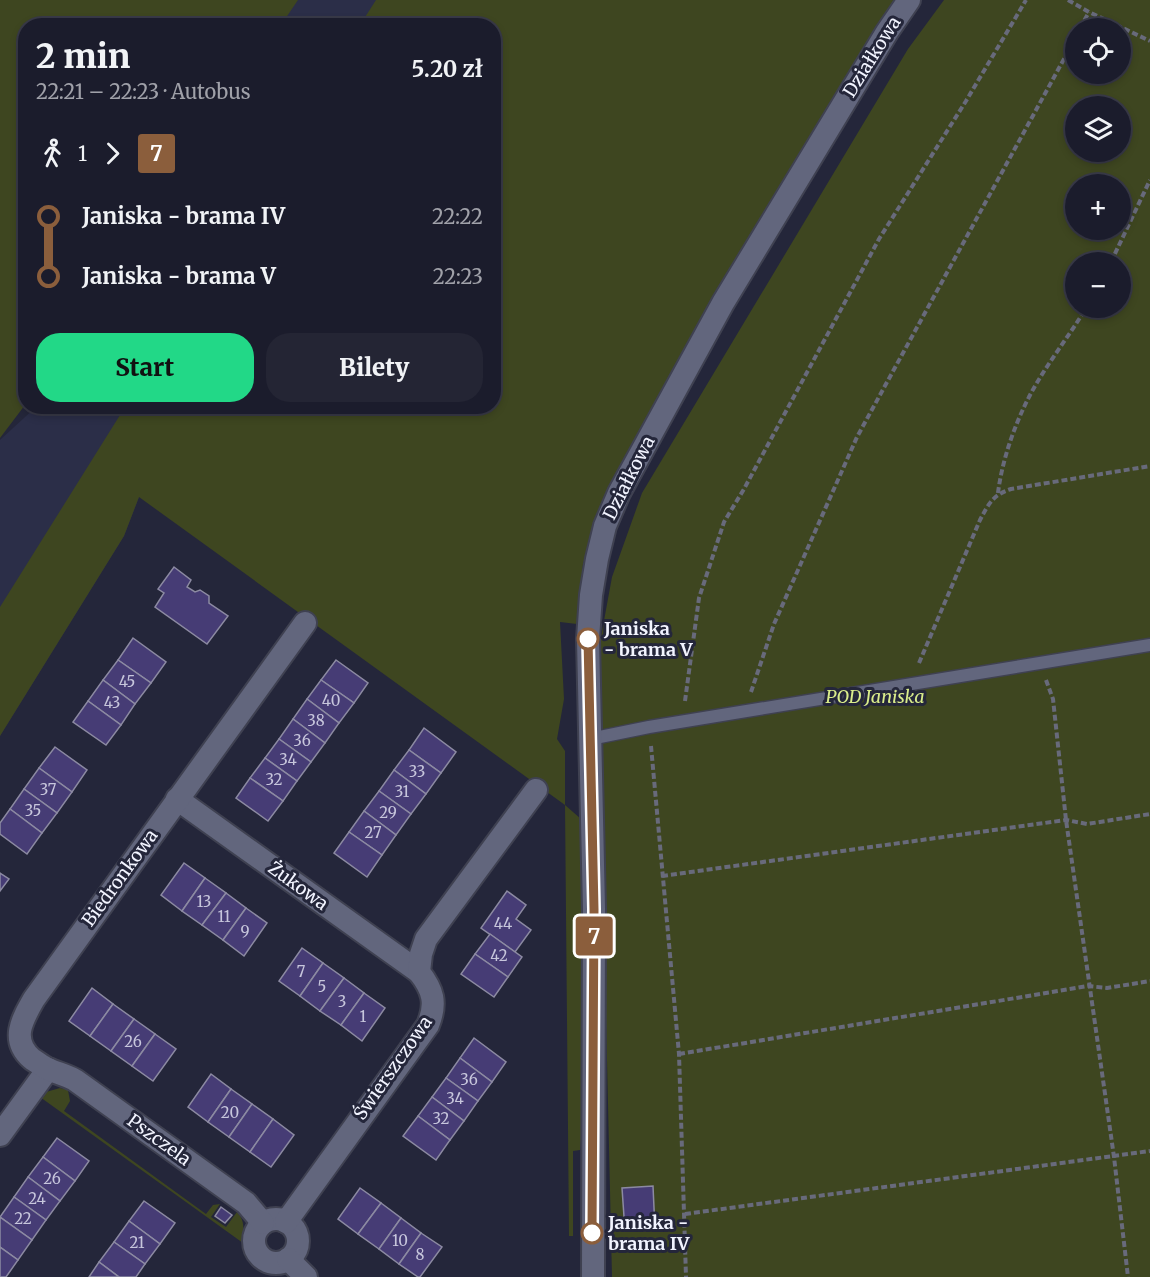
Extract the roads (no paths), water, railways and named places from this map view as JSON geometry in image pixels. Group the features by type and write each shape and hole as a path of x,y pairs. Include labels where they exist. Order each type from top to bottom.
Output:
{"street":[{"name":"Działkowa","path":"593,1277 595,1035 588,639 591,596 605,526 619,493 723,303 887,32 909,0"},
{"name":"Biedronkowa","path":"48,1069 25,1053 20,1042 19,1030 34,999 305,623"},
{"path":"419,972 426,939 536,789"},
{"name":"Żukowa","path":"177,799 419,972"},
{"name":"Świerszczowa","path":"286,1222 428,1024 433,1012 433,999 430,985 419,972"},
{"path":"0,1135 48,1069"},
{"name":"Pszczela","path":"48,1069 61,1072 75,1080 246,1203 263,1223"},
{"path":"271,1266 293,1254 298,1240 292,1226 278,1219 263,1223 254,1236 257,1252 271,1266 306,1277"}],"lane":[{"path":"590,739 911,683 1150,645"}],"place":[{"name":"Janiska - brama V","path":"588,639"},
{"name":"Janiska - brama IV","path":"592,1233"}],"park label":[{"name":"POD Janiska","path":"875,697"}]}
